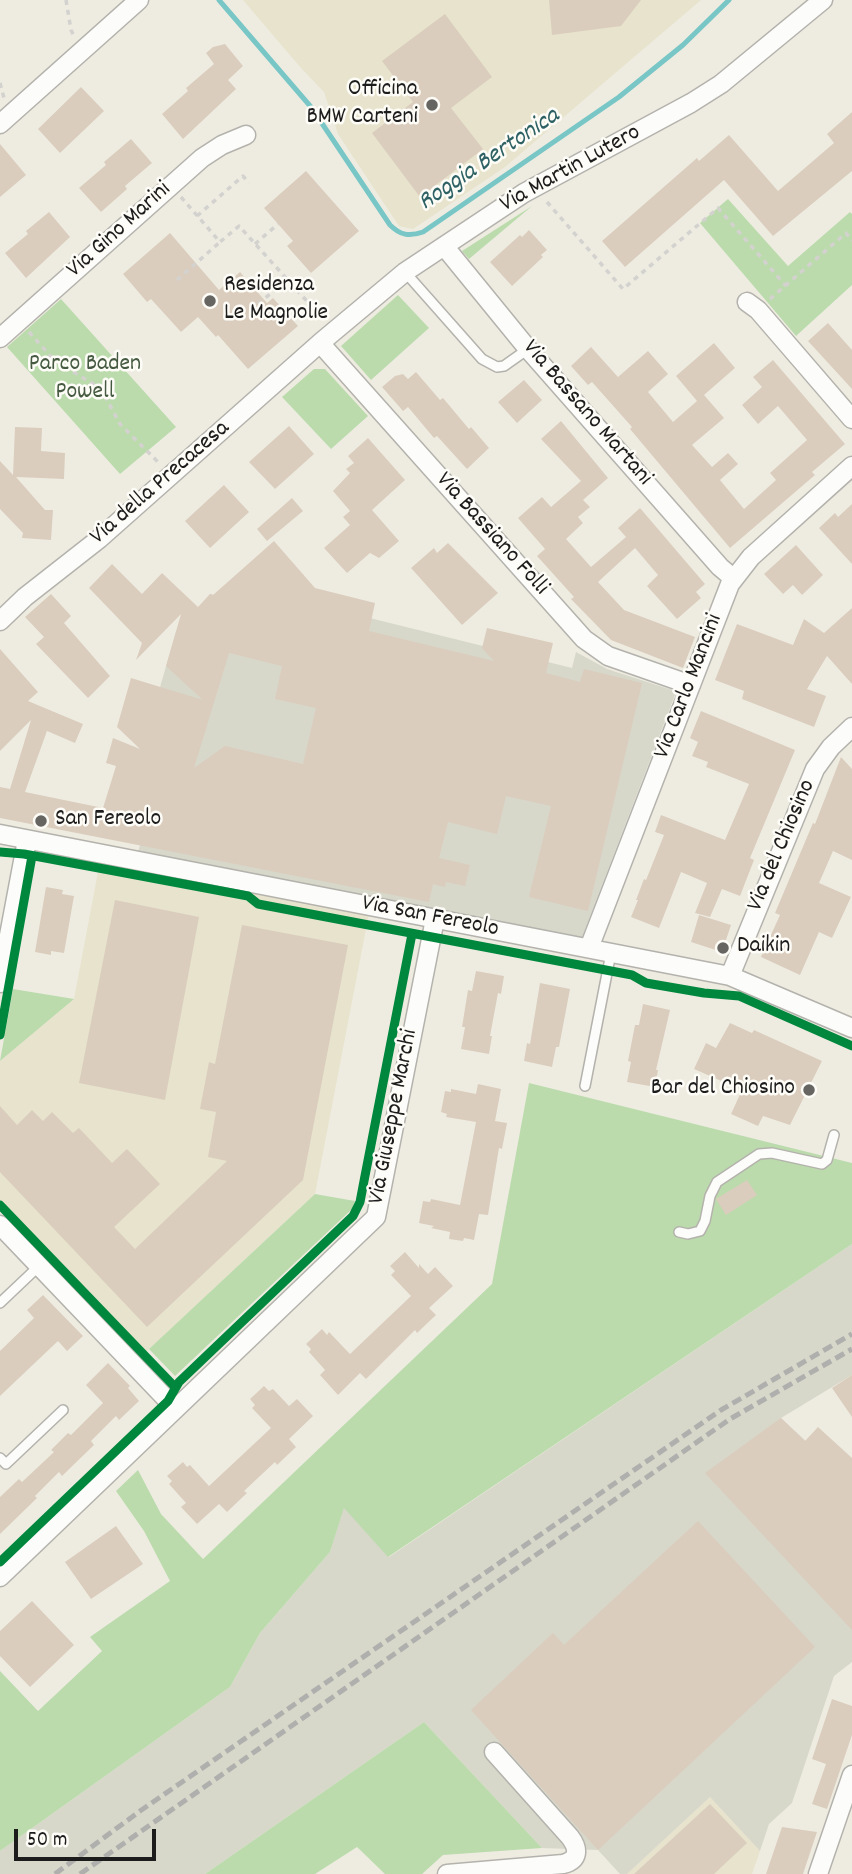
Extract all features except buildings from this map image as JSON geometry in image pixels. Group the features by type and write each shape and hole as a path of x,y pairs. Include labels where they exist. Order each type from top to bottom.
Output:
{"street":[{"path":"0,124 139,0"},
{"name":"Via Martin Lutero","path":"327,337 405,272 534,188 721,84 824,0"},
{"name":"Via Gino Marini","path":"0,338 212,151 246,135"},
{"name":"Via Bassano Martani","path":"444,246 528,349 720,568 733,578"},
{"path":"752,306 852,419"},
{"name":"Via della Precacesa","path":"0,621 25,597 99,539 327,337"},
{"name":"Via Bassiano Folli","path":"327,337 584,639 608,656 691,685"},
{"name":"Via Carlo Mancini","path":"589,948 733,578 751,557 852,467"},
{"name":"Via del Chiosino","path":"730,976 815,769 831,747 852,727"},
{"name":"Via San Fereolo","path":"0,834 730,976 852,1028"},
{"path":"0,984 27,840"},
{"name":"Via Giuseppe Marchi","path":"0,1577 376,1217 435,919"},
{"path":"0,1225 175,1408"},
{"path":"447,1874 563,1864 577,1854 570,1837 494,1752"},
{"path":"818,1874 852,1775"}],"lane":[{"path":"405,272 490,365 504,366 528,349"},
{"path":"585,1086 611,953"},
{"path":"679,1232 688,1234 700,1231 717,1182 759,1154 772,1153 822,1164 827,1160 834,1135"},
{"path":"0,1303 39,1266"},
{"path":"0,1458 6,1464 63,1410"}],"path":[{"path":"66,1 71,30 84,48"},
{"path":"197,216 243,176 249,183"},
{"path":"171,186 220,242"},
{"path":"534,188 623,289 718,208 786,285"},
{"path":"255,244 278,224"},
{"path":"177,280 239,226 287,280 327,337"},
{"path":"752,306 786,285 846,233 852,241"},
{"path":"258,304 287,280"},
{"path":"19,320 54,360 95,385 106,398 120,424 138,439 171,476"}],"shaded area":[{"path":"243,0 701,0 505,167 413,229 399,226 338,134 324,92"},
{"path":"210,594 235,600 309,603 572,668 576,652 607,669 672,690 675,695 579,945 136,858 152,808 127,801 176,632 179,632"},
{"path":"101,856 370,908 315,1194 146,1352 0,1201 0,1061 74,999"},
{"path":"852,1244 852,1375 781,1418 852,1484 852,1662 834,1676 792,1803 769,1824 760,1851 710,1797 627,1874 620,1874 598,1850 542,1848 424,1722 205,1874 0,1874 0,1851 230,1687 260,1633 330,1552 344,1507 389,1557"},
{"path":"710,1797 760,1851 752,1874 627,1874"}],"green space":[{"path":"728,199 788,266 850,212 852,214 852,285 796,336 700,223"},
{"path":"532,206 469,259 462,251"},
{"path":"398,295 429,328 371,380 341,346"},
{"name":"Parco Baden Powell","path":"61,299 176,427 120,474 7,347"},
{"path":"314,369 325,369 368,416 331,449 282,397"},
{"path":"13,989 74,999 0,1061"},
{"path":"529,1083 852,1163 852,1244 388,1557 344,1508 330,1552 260,1633 230,1687 0,1851 0,1671 38,1711 102,1651 90,1637 170,1581 144,1531 116,1491 138,1470 161,1514 203,1559 492,1284"},
{"path":"315,1194 355,1201 352,1209 175,1376 149,1349"},
{"path":"424,1722 542,1848 443,1855 422,1874 385,1874 357,1847 315,1874 205,1874"}],"waterway":[{"name":"Roggia Bertonica","path":"219,0 311,107 390,225 409,235 423,232 619,97 683,45 729,0"}],"railway":[{"path":"55,1874 140,1811 721,1410 852,1334"},
{"path":"80,1874 730,1419 852,1349"}],"cycle path":[{"path":"0,852 24,854 248,896 258,904 632,975 646,983 739,996 852,1046"},
{"path":"0,1035 32,856"},
{"path":"0,1562 168,1401 179,1382 353,1216 360,1202 412,934"},
{"path":"0,1205 175,1387"}],"place":[{"name":"Officina BMW Carteni","path":"432,105"},
{"name":"Residenza Le Magnolie","path":"210,301"},
{"name":"San Fereolo","path":"41,821"},
{"name":"Daikin","path":"723,948"},
{"name":"Bar del Chiosino","path":"809,1090"}]}
